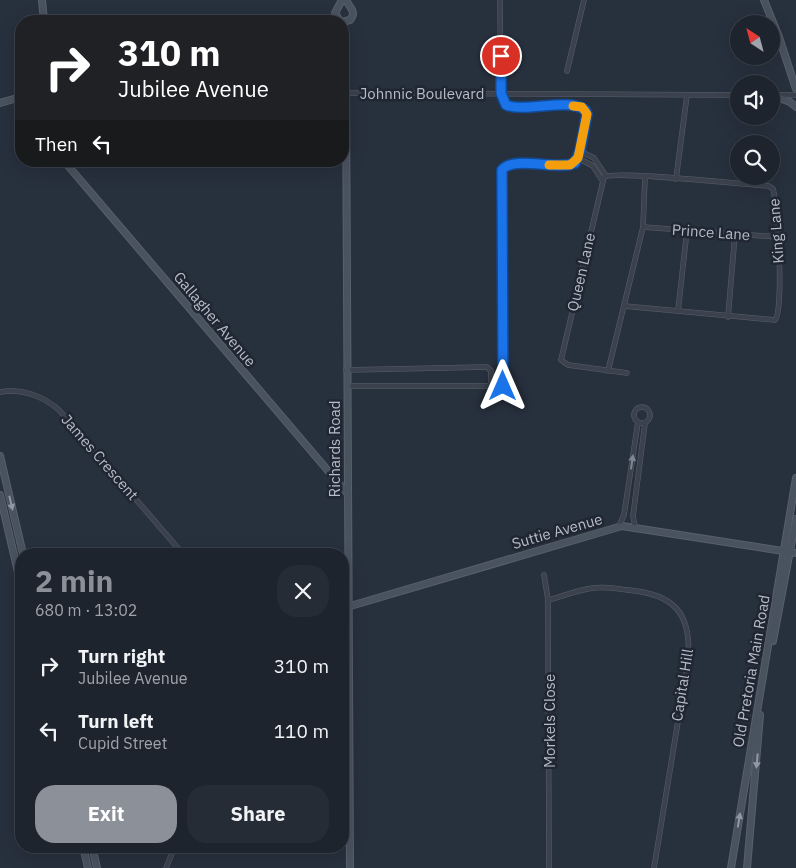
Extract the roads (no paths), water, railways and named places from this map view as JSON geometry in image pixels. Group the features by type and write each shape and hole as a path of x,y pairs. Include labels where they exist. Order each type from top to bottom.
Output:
{"street":[{"path":"42,0 43,15"},
{"path":"500,0 501,93 508,106 576,106 585,110 587,114 580,151 576,161"},
{"path":"567,71 584,0"},
{"path":"764,0 782,44 796,89"},
{"path":"336,15 335,13 344,3 352,9 353,15 349,19"},
{"name":"Johnnic Boulevard","path":"349,93 730,95"},
{"path":"676,179 687,95"},
{"path":"780,95 796,96"},
{"path":"0,103 15,98"},
{"path":"780,98 790,102 796,108"},
{"path":"580,151 594,158 604,178"},
{"path":"503,386 501,176 504,167 511,164 565,165 576,161 593,166 604,178 645,177 643,227 608,371 627,373"},
{"name":"Gallagher Avenue","path":"69,167 347,494"},
{"name":"Richards Road","path":"346,167 346,548"},
{"name":"King Lane","path":"624,306 772,321 778,318 780,293 778,237 772,188 645,177"},
{"name":"Queen Lane","path":"604,178 561,360 564,364 608,371"},
{"name":"Prince Lane","path":"643,227 778,237"},
{"path":"678,312 687,230"},
{"path":"728,317 736,234"},
{"path":"346,370 487,367 491,371 490,384 488,386 346,386"},
{"name":"James Crescent","path":"0,392 12,391 32,394 59,410 178,548"},
{"path":"619,526 624,515 638,422 635,413 643,407 648,410 650,415 645,423 633,516 635,527"},
{"path":"638,422 645,423"},
{"path":"0,456 22,548"},
{"name":"Old Pretoria Main Road","path":"731,868 790,552 796,478"},
{"path":"629,481 638,482"},
{"path":"0,496 15,560"},
{"name":"Old Pretoria Main Road","path":"747,868 760,718 796,519"},
{"name":"Suttie Avenue","path":"349,607 619,526 790,552"},
{"name":"Morkels Close","path":"544,575 548,600 549,868"},
{"name":"Capital Hill","path":"548,600 594,587 643,591 664,597 677,608 686,623 689,639 688,660 654,868"},
{"name":"Richards Road","path":"349,816 350,868"},
{"path":"85,853 88,868"},
{"path":"94,853 97,868"},
{"path":"166,868 173,853"}]}
